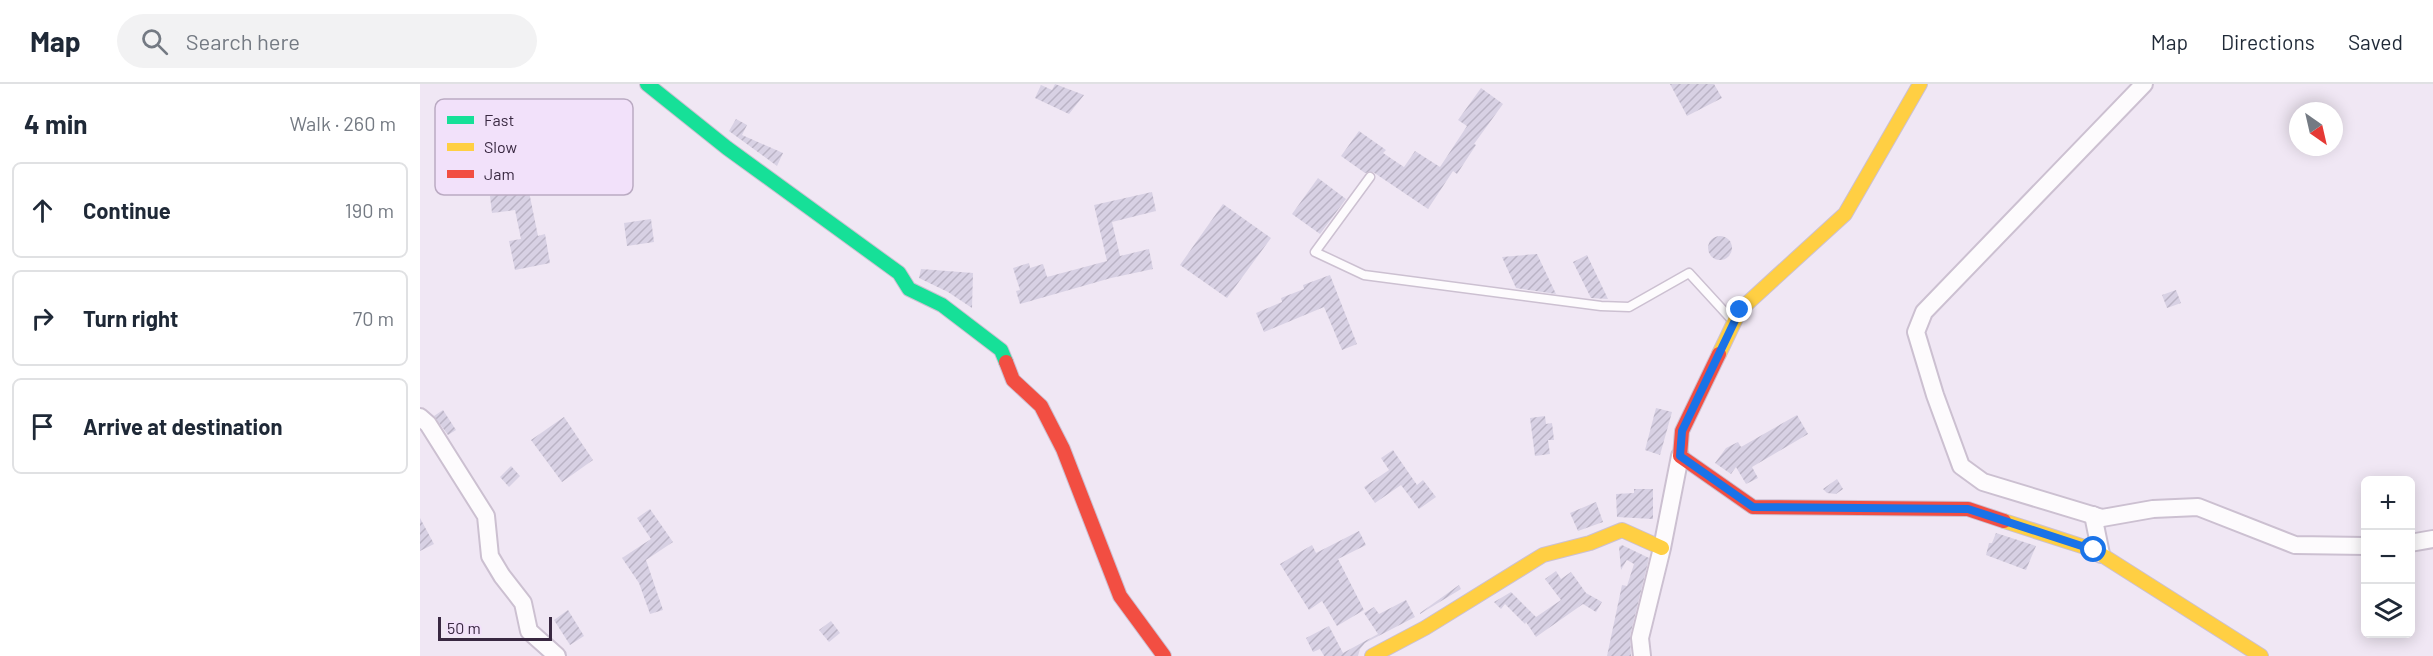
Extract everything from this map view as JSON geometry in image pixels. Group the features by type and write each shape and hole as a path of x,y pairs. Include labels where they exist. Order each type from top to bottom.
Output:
{"street":[{"path":"647,84 727,148 899,273 909,289 942,304 1001,350 1013,380 1041,406 1063,449 1120,596 1164,656"},
{"path":"1642,656 1640,638 1662,548 1671,492 1680,456 1682,431 1733,321 1740,310 1845,214 1920,84"},
{"path":"2144,84 1924,312 1916,332 1935,395 1961,466 1983,482 2102,518 2153,509 2198,507 2295,545 2361,546"},
{"path":"420,417 428,424 486,516 490,556 523,603 529,630 557,656"},
{"path":"1680,456 1753,507 1968,509 2094,550 2261,656"},
{"path":"2093,515 2101,554"},
{"path":"1372,656 1425,628 1543,555 1590,543 1622,530 1662,548"},
{"path":"2415,542 2433,539"}],"lane":[{"path":"1370,177 1315,252 1364,275 1601,306 1629,307 1689,273 1733,321"}],"building":[{"path":"1055,84 1084,95 1069,114 1035,98 1041,85 1052,90"},
{"path":"1670,84 1714,84 1722,98 1687,116"},
{"path":"1481,88 1503,104 1474,144 1476,145 1457,174 1453,171 1428,209 1373,172 1365,173 1341,156 1359,131 1386,150 1383,153 1404,167 1415,151 1440,167 1467,126 1458,120"},
{"path":"736,119 747,125 742,135 783,153 777,166 729,131"},
{"path":"1318,178 1346,199 1320,234 1292,214"},
{"path":"1152,192 1156,211 1112,222 1120,256 1149,249 1153,269 1111,278 1020,304 1016,291 1020,290 1013,268 1029,263 1030,268 1043,264 1047,277 1107,261 1094,205"},
{"path":"530,195 538,236 545,234 550,263 515,270 509,241 521,239 515,210 492,213 490,196"},
{"path":"1223,204 1271,238 1227,298 1180,265"},
{"path":"651,219 654,242 627,246 624,223"},
{"path":"1720,236 1729,239 1732,248 1729,257 1720,260 1711,257 1708,248 1711,239"},
{"path":"1537,254 1556,294 1516,288 1502,257"},
{"path":"1587,255 1608,299 1591,298 1573,262"},
{"path":"921,269 973,273 972,308 948,292 919,278"},
{"path":"1330,275 1357,344 1342,350 1324,307 1264,332 1256,313 1282,302 1281,298 1304,289 1303,285"},
{"path":"2176,290 2181,303 2167,308 2162,295"},
{"path":"1656,408 1672,412 1660,455 1645,450"},
{"path":"443,410 456,430 448,435 434,416"},
{"path":"1797,415 1808,434 1752,467 1758,478 1746,484 1736,467 1731,474 1715,463 1726,448 1738,442 1741,447"},
{"path":"1545,416 1546,424 1552,423 1554,440 1548,440 1550,454 1535,456 1530,418"},
{"path":"564,417 593,460 562,482 531,440"},
{"path":"1393,450 1417,485 1423,480 1436,497 1419,509 1401,485 1375,503 1364,487 1389,470 1381,458"},
{"path":"511,466 520,476 509,487 500,477"},
{"path":"1837,479 1843,489 1836,494 1827,493 1823,489"},
{"path":"1634,489 1653,489 1653,519 1617,517 1616,494 1634,493"},
{"path":"1596,502 1603,522 1578,531 1570,513"},
{"path":"650,509 673,542 646,560 663,610 650,614 639,583 622,558 651,539 637,518"},
{"path":"420,518 434,544 420,551"},
{"path":"1359,531 1366,545 1338,559 1364,610 1337,626 1322,601 1309,610 1280,564 1312,545 1316,553"},
{"path":"1996,533 2036,546 2026,570 1986,555 1989,543 1992,543"},
{"path":"1622,545 1649,558 1630,636 1631,656 1607,656 1622,585 1627,586 1634,564 1627,560 1628,558 1621,570 1619,547"},
{"path":"1556,571 1561,579 1571,572 1586,593 1602,602 1596,612 1583,604 1536,637 1526,622 1525,624 1505,604 1501,609 1494,602 1511,592 1536,617 1561,600 1545,579"},
{"path":"1459,585 1461,589 1420,614 1420,613"},
{"path":"1406,600 1415,617 1365,643 1358,656 1324,656 1320,649 1313,652 1306,638 1329,626 1343,653 1378,634 1364,613 1374,607 1379,614"},
{"path":"568,610 584,636 570,645 554,620"},
{"path":"831,621 840,633 829,642 819,630"}],"traffic: fast":[{"path":"647,84 727,148 899,273 909,289 942,305 1001,350 1006,362"}],"traffic: slow":[{"path":"1719,354 1740,310 1845,214 1920,84"},
{"path":"2004,521 2094,550 2261,656"},
{"path":"1372,656 1425,628 1543,555 1590,543 1622,530 1662,548"}],"traffic: jam":[{"path":"1719,354 1682,431 1680,456 1753,507 1968,509 2004,521"},
{"path":"1006,362 1013,380 1041,406 1063,449 1120,596 1164,656"}],"route":[{"path":"1740,310 1682,431 1680,456 1753,507 1968,509 2094,550"}]}
